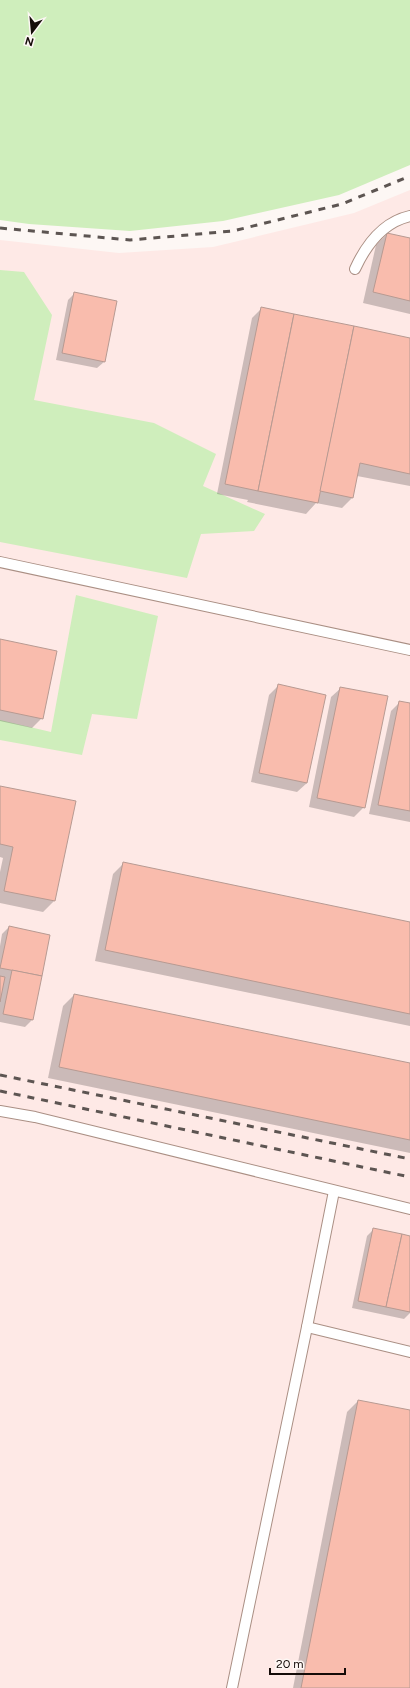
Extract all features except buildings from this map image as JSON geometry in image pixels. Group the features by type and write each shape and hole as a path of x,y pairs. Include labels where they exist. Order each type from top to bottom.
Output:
{"lane":[{"path":"355,269 362,253 379,233 399,219 410,216"},
{"path":"0,562 410,650"},
{"path":"0,1111 35,1117 410,1209"},
{"path":"232,1688 334,1191"},
{"path":"307,1327 410,1352"}],"shaded area":[{"path":"410,190 410,1688 0,1688 0,240 119,253 213,247 354,213"}],"green space":[{"path":"0,0 410,0 410,165 339,195 223,221 130,231 29,224 0,220"},
{"path":"0,270 24,272 52,315 34,400 154,423 216,454 203,486 265,514 254,531 201,534 187,578 0,542"},
{"path":"76,595 158,616 137,719 92,714 82,755 0,740 0,720 51,732"}],"railway":[{"path":"0,228 130,240 233,231 342,204 410,176"},
{"path":"0,1075 410,1159"},
{"path":"0,1091 410,1177"}]}
